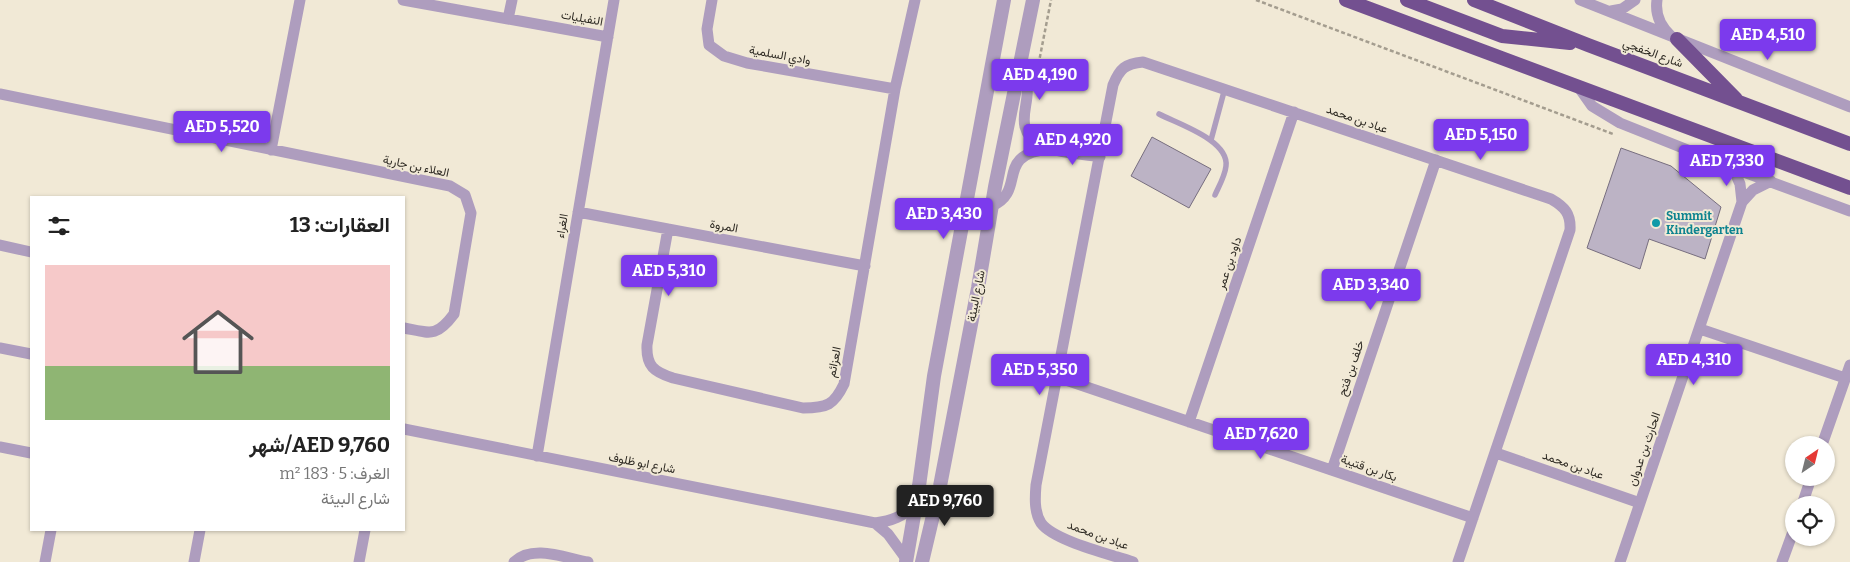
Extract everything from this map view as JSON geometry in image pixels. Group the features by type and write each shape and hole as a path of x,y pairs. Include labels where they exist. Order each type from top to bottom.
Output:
{"highway":[{"path":"1346,0 1580,89 1850,188"},
{"path":"1406,0 1502,36 1588,45"},
{"name":"شارع الخفجي","path":"1474,0 1850,144"},
{"path":"1677,39 1738,101"}],"street":[{"path":"271,150 300,0"},
{"name":"النفيليات","path":"404,0 608,37"},
{"path":"508,19 512,0"},
{"name":"الغراء","path":"537,456 614,0"},
{"name":"وادي السلمية","path":"712,0 707,29 709,45 724,56 746,63 895,89"},
{"name":"العزائم","path":"668,229 647,345 646,356 651,367 673,378 803,408 816,408 830,404 838,397 844,384 895,89 915,0"},
{"path":"907,561 934,376 1004,0"},
{"name":"شارع البيئة","path":"922,562 940,486 1018,70 1033,0"},
{"name":"شارع الخفجي","path":"1580,0 1850,107"},
{"path":"1611,11 1622,9 1636,0"},
{"path":"1657,0 1659,21 1677,39"},
{"name":"عباد بن محمد","path":"1133,562 1066,539 1049,531 1041,522 1036,512 1036,485 1113,86 1123,68 1131,63 1143,62 1552,199 1562,205 1568,213 1570,230 1458,562"},
{"path":"1018,70 1023,75 1028,87 1024,125 1036,141 1050,149"},
{"path":"1580,89 1592,106 1608,117 1733,168 1850,211"},
{"name":"العلاء بن جارية","path":"0,94 450,186 465,195 472,213 454,314 444,327 429,333 405,328"},
{"name":"داود بن عمر","path":"1189,422 1294,112"},
{"path":"992,206 998,204 1007,194 1015,167 1022,157 1031,151 1050,149 1100,157"},
{"name":"خلف بن فتح","path":"1332,470 1436,160"},
{"name":"الحارث بن عدوان","path":"1620,562 1742,202 1740,184 1733,168"},
{"path":"1742,202 1753,190 1771,181"},
{"name":"المروة","path":"578,212 865,266"},
{"path":"0,245 30,252"},
{"path":"1700,329 1845,378"},
{"path":"0,348 30,354"},
{"path":"1825,436 1850,364"},
{"name":"بكار بن قتيبة","path":"1057,377 1473,518"},
{"name":"شارع ابو ظلوف","path":"405,429 875,523 890,521 904,515 916,505"},
{"path":"0,447 30,453"},
{"name":"عباد بن محمد","path":"1496,453 1640,502"},
{"path":"875,523 888,534 907,561"},
{"path":"45,562 51,531"},
{"path":"194,562 200,531"},
{"path":"359,562 365,531"},
{"path":"1782,562 1788,546"},
{"path":"514,562 520,556 529,553 541,553 588,562"}],"lane":[{"path":"1211,140 1225,88"},
{"path":"1159,114 1211,140 1220,147 1226,161 1215,195"}],"path":[{"path":"1035,83 1051,0"},
{"path":"1256,0 1616,135"}],"building":[{"path":"1152,137 1211,169 1189,208 1131,176"},
{"name":"Summit Kindergarten","path":"1621,148 1671,166 1721,207 1705,259 1649,239 1640,269 1587,248"}],"place":[{"name":"Summit Kindergarten","path":"1656,223"}]}
